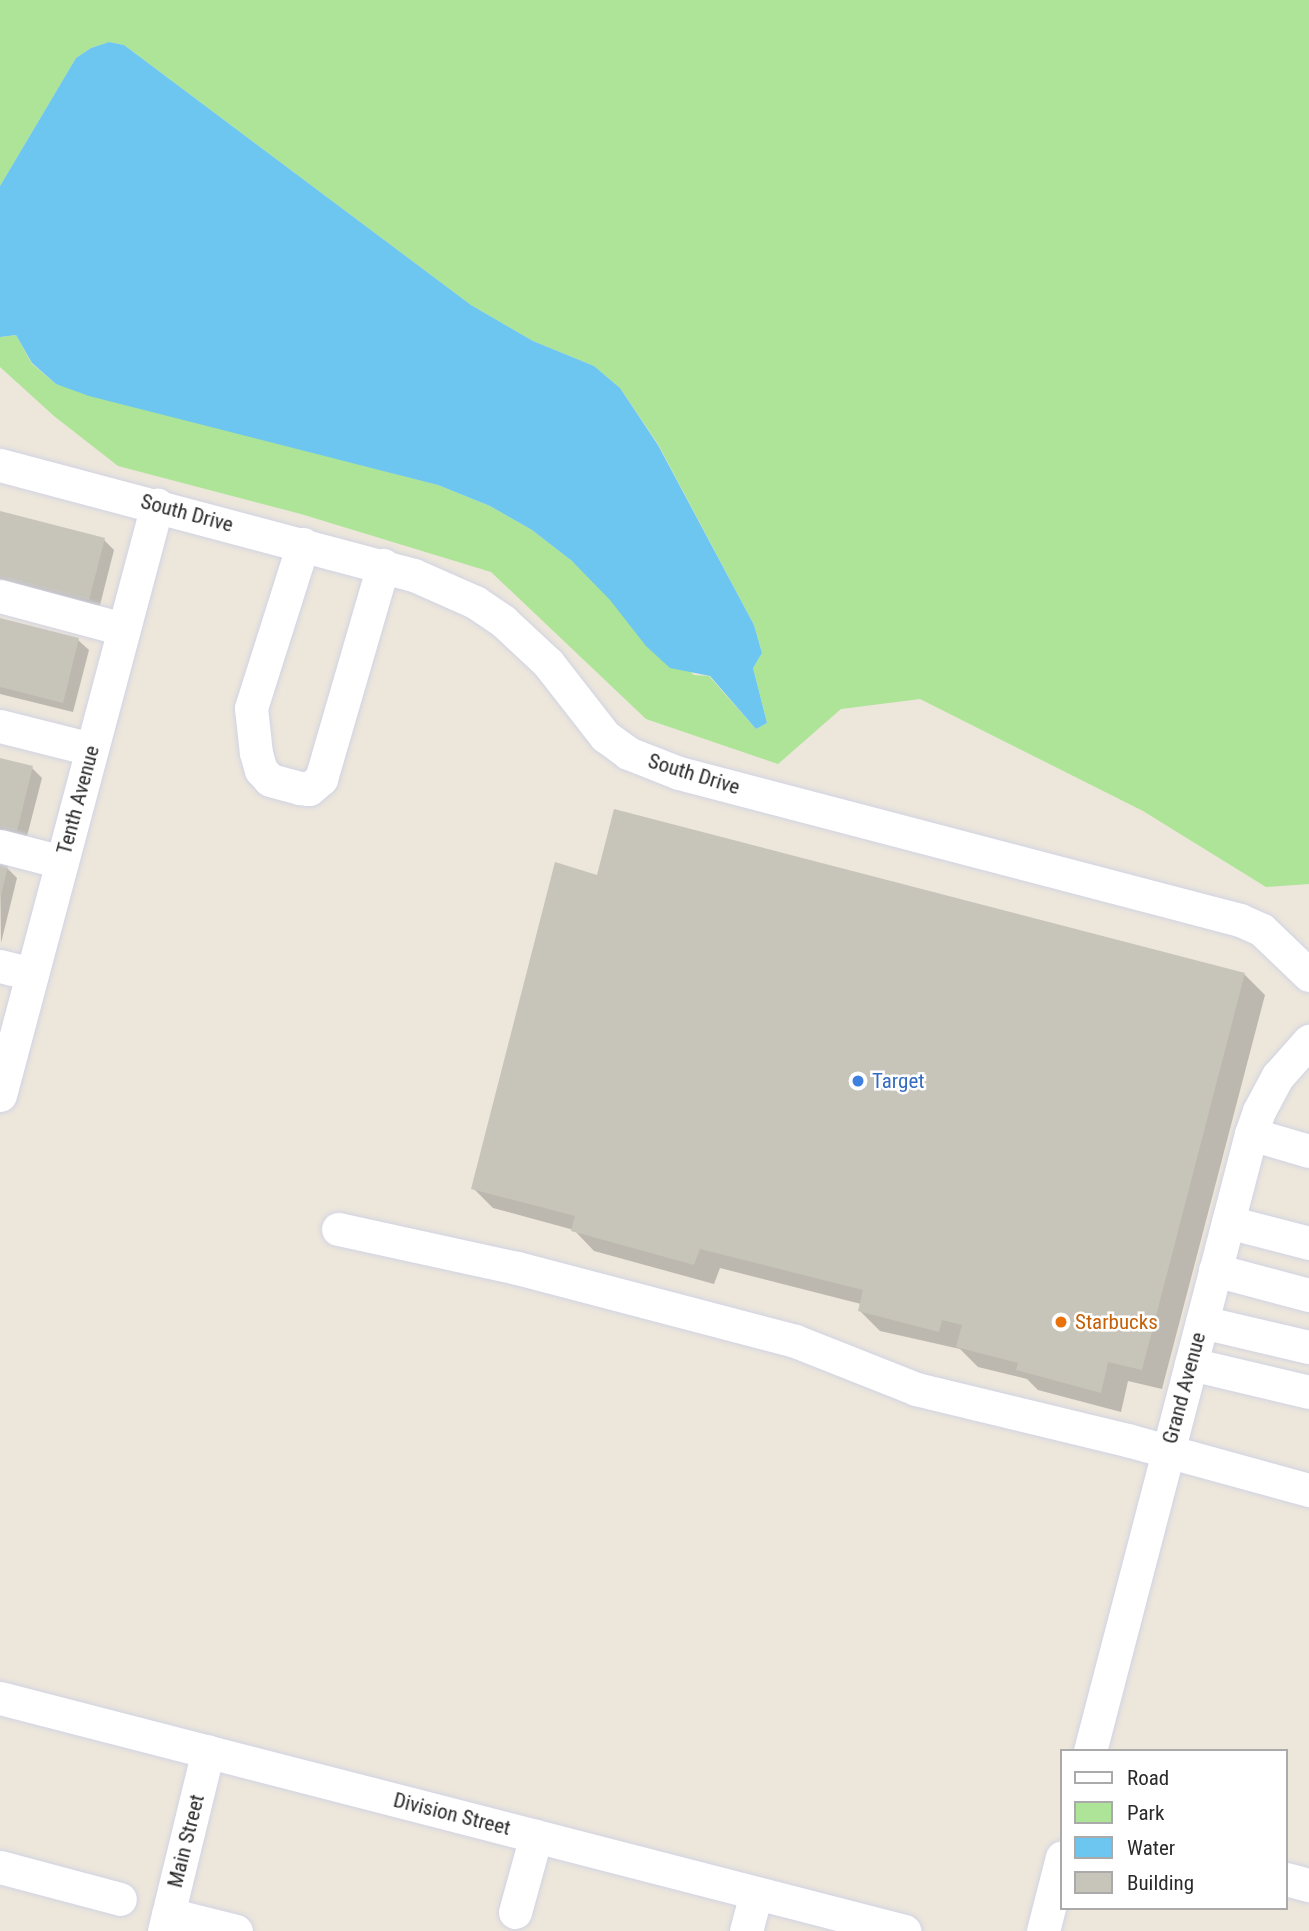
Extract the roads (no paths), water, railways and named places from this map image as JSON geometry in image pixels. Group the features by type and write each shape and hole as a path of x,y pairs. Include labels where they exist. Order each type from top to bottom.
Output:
{"street":[{"name":"South Drive","path":"0,464 383,565 444,587 503,621 548,663 605,736 628,753 679,773 1228,916 1262,930 1309,975"},
{"name":"Tenth Avenue","path":"1,1087 157,505"},
{"path":"303,544 251,708 261,770 270,780 299,788 309,789 321,779 383,565"},
{"path":"0,596 123,629"},
{"path":"0,726 91,749"},
{"path":"0,846 62,862"},
{"path":"0,966 32,974"},
{"name":"Grand Avenue","path":"1091,1749 1251,1134 1259,1111 1278,1076 1309,1041"},
{"path":"1251,1134 1309,1150"},
{"path":"1228,1222 1309,1244"},
{"path":"338,1229 492,1262 795,1341 916,1389 1309,1490"},
{"path":"1215,1270 1309,1295"},
{"path":"1202,1321 1309,1347"},
{"path":"1191,1364 1309,1392"},
{"name":"Division Street","path":"0,1698 904,1931"},
{"name":"Main Street","path":"166,1922 208,1751"},
{"path":"514,1912 536,1836"},
{"path":"1043,1931 1060,1865"},
{"path":"0,1867 120,1899"},
{"path":"1288,1880 1309,1885"},
{"path":"746,1931 756,1893"},
{"path":"166,1922 236,1931"}],"water":[{"path":"109,42 124,45 471,305 533,341 594,366 620,388 658,445 754,625 762,653 753,668 767,723 756,729 710,676 670,668 646,646 610,600 572,561 532,530 490,506 438,485 89,396 56,384 32,363 16,335 0,337 0,186 76,58 91,48"}],"place":[{"name":"Target","path":"858,1081"},
{"name":"Starbucks","path":"1061,1322"}]}
